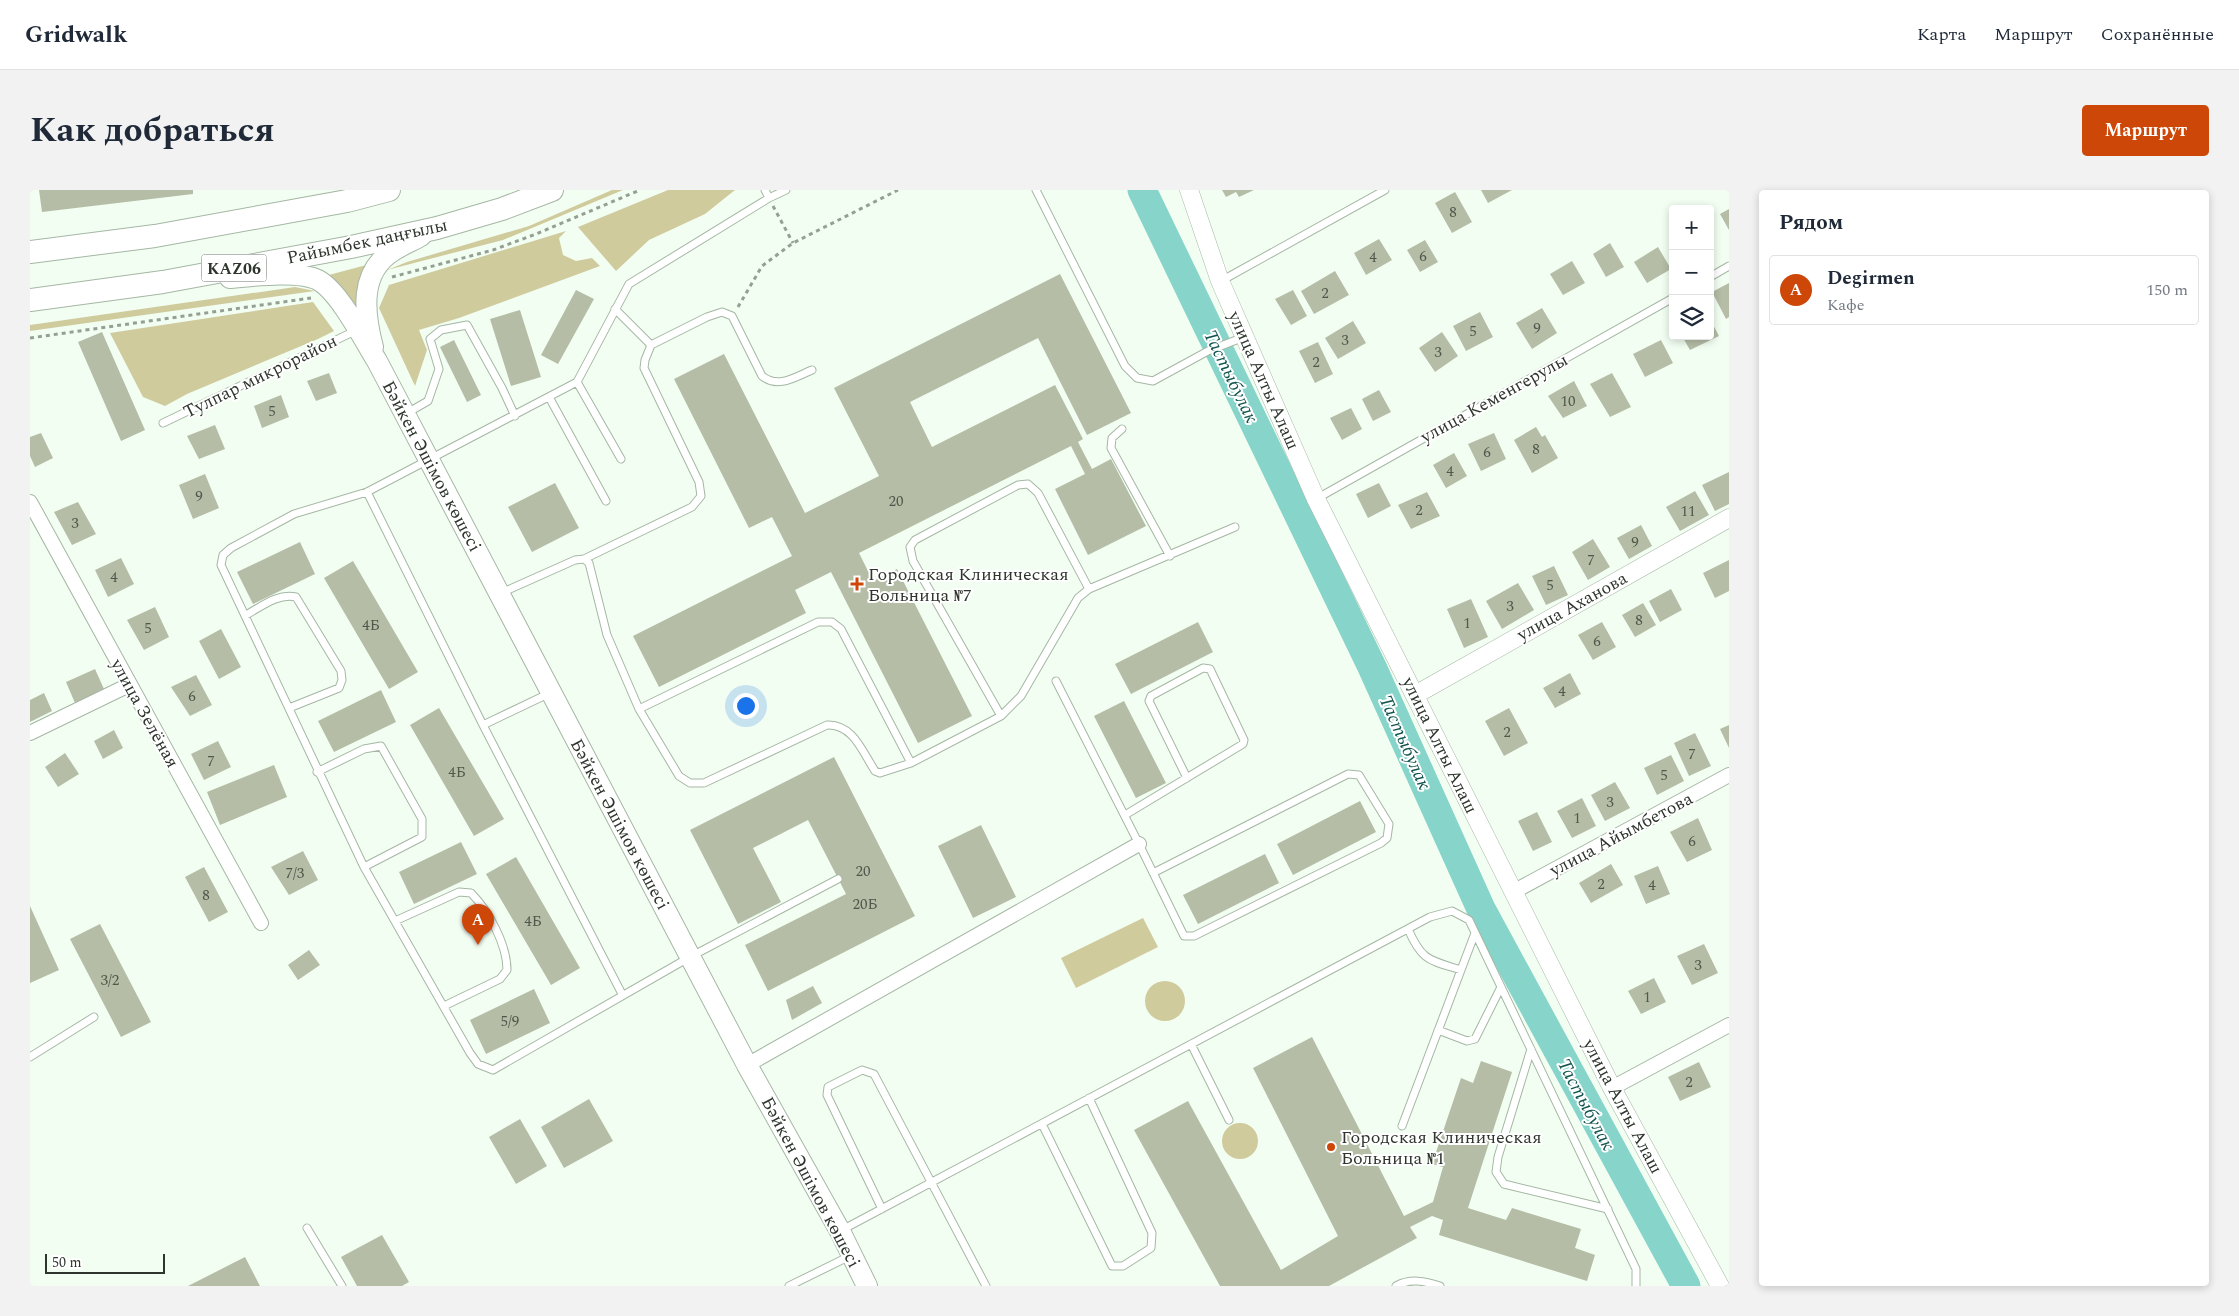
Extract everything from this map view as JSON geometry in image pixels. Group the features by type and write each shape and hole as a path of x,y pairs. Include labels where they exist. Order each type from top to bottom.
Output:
{"highway":[{"name":"KАZ06","path":"30,252 155,236 347,202 389,190"},
{"name":"Райымбек даңғылы","path":"30,300 163,282 351,247 437,228 502,209 552,190"}],"main road":[{"path":"377,361 368,325 368,284 377,264 393,251 437,228"},
{"path":"163,282 288,274 318,279 334,293 377,361"},
{"name":"Бәйкен Әшімов көшесі","path":"377,361 747,1065 840,1231 850,1256 866,1286"}],"street":[{"name":"улица Алты Алаш","path":"1189,190 1220,281 1316,499 1612,1088 1723,1282"},
{"name":"улица Зелёная","path":"30,502 261,923"},
{"name":"улица Аханова","path":"1415,694 1729,518"},
{"path":"30,733 129,685"},
{"name":"улица Айымбетова","path":"1513,892 1729,775"},
{"path":"747,1065 1139,844"},
{"path":"1612,1088 1729,1025"}],"lane":[{"path":"765,190 769,198"},
{"path":"786,190 769,198 629,284 577,382 367,492 294,514 231,548 224,555 221,565 246,615 317,772 364,867 478,1064 493,1070 622,994 838,879"},
{"path":"1036,190 1125,366 1137,378 1153,381 1208,351 1244,336"},
{"path":"1220,281 1385,190"},
{"path":"1714,275 1729,266"},
{"name":"улица Кеменгерулы","path":"1316,499 1669,300"},
{"path":"615,309 651,345"},
{"path":"499,594 575,560 584,559 692,507 701,496 698,482 644,368 651,345 722,312 732,316 762,376 770,382 780,383 812,370"},
{"path":"405,414 428,401 439,369 430,339 441,330 466,325 502,388 514,416"},
{"name":"Тулпар микрорайон","path":"163,423 357,330"},
{"path":"577,382 621,460"},
{"path":"549,397 606,501"},
{"path":"1122,429 1112,438 1110,448 1170,556"},
{"path":"1001,716 913,561 910,547 915,540 1018,484 1028,484 1038,493 1089,589"},
{"path":"367,492 482,725 622,994"},
{"path":"584,559 589,563 607,635 639,709 679,776 690,783 704,783 832,725 838,725 849,730 875,771 880,773 910,763 1001,716 1021,696 1078,598 1089,589 1235,527"},
{"path":"246,615 278,597 288,595 296,597 341,670 342,680 339,688 289,708"},
{"path":"639,709 818,622 832,622 840,629 910,763"},
{"path":"1124,815 1187,778 1243,744 1244,740 1210,669 1203,668 1151,696 1149,701 1187,778"},
{"path":"1056,681 1184,936 1194,936 1381,843 1387,838 1389,824 1359,774 1348,774 1153,873"},
{"path":"482,725 551,693"},
{"path":"317,772 364,749 381,746 422,819 422,837 364,867"},
{"path":"395,921 459,892 471,893 479,901 505,948 507,970 500,979 444,1006"},
{"path":"840,1231 1430,917 1452,911 1469,920 1636,1269 1636,1286"},
{"path":"1408,929 1417,949 1428,959 1461,970"},
{"path":"1402,1126 1475,933"},
{"path":"1438,1030 1467,1040 1474,1039 1501,987"},
{"path":"30,1058 94,1017"},
{"path":"1191,1044 1229,1120"},
{"path":"1530,1048 1498,1157 1496,1172 1504,1184 1608,1209"},
{"path":"882,1209 827,1095 828,1087 862,1070 874,1074 986,1286"},
{"path":"1042,1124 1112,1266 1123,1266 1151,1248 1152,1233 1090,1098"},
{"path":"307,1228 342,1286"},
{"path":"789,1286 850,1256"},
{"path":"1396,1286 1404,1281 1428,1282 1440,1286"}],"path":[{"path":"732,316 762,266 793,243 898,190"},
{"path":"769,198 793,243"}],"shaded area":[{"path":"612,190 623,190 503,240 387,270 407,262 529,226"},
{"path":"668,190 735,190 705,214 649,240 616,271 578,227"},
{"path":"566,231 559,238 563,255 576,261 592,258 600,266 459,318 419,330 427,350 415,386 379,308 389,285"},
{"path":"370,264 362,314 325,276"},
{"path":"295,287 315,291 30,331 30,325"},
{"path":"313,302 334,331 187,394 165,406 143,397 110,333"},
{"path":"1143,918 1158,947 1076,988 1061,958"},
{"path":"1169,981 1176,984 1182,990 1185,1001 1184,1009 1176,1018 1169,1021 1161,1021 1154,1018 1146,1009 1145,997 1148,990 1157,982"},
{"path":"1240,1123 1247,1124 1253,1128 1257,1134 1257,1148 1253,1154 1247,1158 1240,1159 1233,1158 1227,1154 1223,1148 1222,1141 1223,1134 1227,1128 1233,1124"}],"building":[{"path":"39,190 193,190 193,194 42,212"},
{"path":"1222,190 1254,190 1239,197 1236,192 1226,197"},
{"path":"1481,190 1512,190 1488,203"},
{"path":"1455,192 1472,222 1452,233 1435,203"},
{"path":"1729,209 1729,230 1720,214"},
{"path":"1379,239 1392,260 1366,275 1354,253"},
{"path":"1425,240 1438,262 1420,272 1407,250"},
{"path":"1610,243 1624,267 1606,277 1593,254"},
{"path":"1658,247 1669,266 1669,270 1647,283 1634,262"},
{"path":"1572,261 1585,283 1563,295 1550,274"},
{"path":"1335,271 1349,295 1314,314 1301,291"},
{"name":"Городская Клиническая Больница №7","path":"1060,274 1131,413 1087,435 1038,338 910,402 932,447 1055,385 1083,439 1078,442 1092,469 1111,459 1146,526 1088,555 1055,489 1085,474 1071,446 859,553 873,581 897,569 972,716 918,743 831,572 795,590 806,613 659,687 633,636 792,556 772,517 749,528 674,379 724,354 805,513 879,476 834,388"},
{"path":"1729,283 1729,317 1726,319 1714,296 1714,291"},
{"path":"576,290 594,299 558,364 541,355"},
{"path":"1293,290 1307,316 1291,325 1275,299"},
{"path":"1542,308 1557,333 1532,349 1516,323"},
{"path":"520,310 541,377 511,386 490,319"},
{"path":"1480,312 1493,337 1466,351 1453,326"},
{"path":"1353,321 1366,343 1338,359 1325,338"},
{"path":"1714,327 1719,336 1714,338"},
{"path":"102,332 145,430 121,441 78,342"},
{"path":"1442,332 1458,356 1435,372 1419,348"},
{"path":"454,340 481,395 467,402 440,347"},
{"path":"1661,340 1673,363 1645,377 1633,354"},
{"path":"1684,340 1711,340 1690,350"},
{"path":"1318,342 1333,374 1315,383 1299,351"},
{"path":"329,373 337,393 316,401 307,381"},
{"path":"1612,373 1631,407 1610,417 1590,384"},
{"path":"1574,381 1587,406 1563,418 1548,396"},
{"path":"1379,390 1391,412 1373,421 1362,399"},
{"path":"281,395 289,417 262,428 254,406"},
{"path":"1351,408 1362,429 1342,440 1330,418"},
{"path":"215,425 225,449 199,459 187,436"},
{"path":"1536,427 1542,437 1545,435 1558,458 1532,473 1514,440"},
{"path":"41,433 53,458 35,467 30,456 30,437"},
{"path":"1494,433 1506,459 1481,471 1468,444"},
{"path":"1454,453 1467,476 1446,488 1433,465"},
{"path":"1729,472 1729,504 1715,511 1702,485"},
{"path":"205,474 219,508 193,519 179,485"},
{"path":"555,483 579,528 532,552 508,507"},
{"path":"1379,483 1391,506 1368,518 1356,494"},
{"path":"1695,491 1709,515 1680,531 1666,507"},
{"path":"1427,492 1440,516 1411,529 1398,505"},
{"path":"78,502 96,534 72,545 54,512"},
{"path":"1641,525 1652,546 1629,559 1617,538"},
{"path":"1593,539 1610,567 1588,580 1572,552"},
{"path":"300,542 315,574 253,604 237,572"},
{"path":"121,558 134,584 108,597 95,570"},
{"path":"1729,560 1729,591 1715,598 1703,573"},
{"path":"353,561 418,672 389,689 324,578"},
{"path":"1554,566 1568,595 1546,605 1532,576"},
{"path":"1518,583 1534,610 1502,629 1486,601"},
{"path":"1671,589 1682,610 1660,622 1649,601"},
{"path":"1471,599 1488,637 1464,648 1447,609"},
{"path":"1643,603 1656,625 1635,637 1622,615"},
{"path":"155,607 169,637 144,650 127,620"},
{"path":"1198,622 1213,652 1131,694 1115,664"},
{"path":"1602,622 1616,647 1593,660 1578,635"},
{"path":"221,629 241,667 219,679 199,641"},
{"path":"95,669 104,689 75,703 66,682"},
{"path":"1570,673 1581,694 1555,708 1543,688"},
{"path":"196,675 212,705 190,716 171,687"},
{"path":"381,690 396,722 334,752 318,721"},
{"path":"44,693 52,711 30,722 30,700"},
{"path":"1124,701 1166,783 1136,798 1094,716"},
{"path":"439,708 504,819 474,836 410,725"},
{"path":"1509,708 1528,743 1504,756 1485,721"},
{"path":"1729,725 1729,748 1720,729"},
{"path":"114,730 123,748 103,759 94,741"},
{"path":"1695,733 1711,766 1689,776 1674,743"},
{"path":"218,741 231,767 204,780 191,754"},
{"path":"65,753 79,774 58,787 45,767"},
{"path":"1671,755 1684,781 1657,795 1644,768"},
{"path":"834,757 915,916 768,991 745,945 846,894 808,820 753,848 781,902 738,924 690,830"},
{"path":"274,765 287,797 220,825 207,792"},
{"path":"1615,782 1630,808 1605,821 1591,795"},
{"path":"1582,798 1596,826 1572,838 1557,811"},
{"path":"1360,801 1376,832 1293,875 1277,844"},
{"path":"1537,812 1552,842 1533,851 1518,821"},
{"path":"1698,818 1712,850 1687,862 1670,832"},
{"path":"981,825 1016,897 973,918 938,846"},
{"path":"461,842 477,874 414,904 399,872"},
{"path":"303,851 318,880 289,895 271,867"},
{"path":"1265,854 1279,883 1198,924 1183,895"},
{"path":"516,857 580,968 551,985 486,874"},
{"path":"1611,864 1623,885 1591,903 1579,883"},
{"path":"1658,866 1670,894 1646,904 1634,876"},
{"path":"204,867 228,912 209,922 185,877"},
{"path":"30,906 59,970 30,983"},
{"path":"100,924 151,1022 121,1037 70,939"},
{"path":"1704,944 1718,973 1692,985 1677,956"},
{"path":"309,950 320,965 298,980 288,965"},
{"path":"1654,978 1666,1002 1641,1014 1628,991"},
{"path":"813,986 822,1003 792,1020 786,1000"},
{"path":"534,989 550,1023 486,1054 470,1020"},
{"name":"Городская Клиническая Больница №1","path":"1312,1037 1404,1216 1433,1202 1443,1167 1432,1164 1461,1078 1473,1083 1481,1061 1512,1072 1468,1208 1506,1220 1512,1208 1581,1229 1575,1248 1595,1255 1587,1281 1439,1235 1443,1220 1432,1216 1410,1227 1417,1238 1329,1286 1220,1286 1134,1130 1188,1101 1281,1270 1338,1236 1253,1068"},
{"path":"1699,1062 1711,1087 1680,1101 1668,1077"},
{"path":"589,1099 613,1141 564,1168 541,1127"},
{"path":"520,1119 547,1166 516,1184 489,1137"},
{"path":"382,1235 409,1282 402,1286 357,1286 341,1257"},
{"path":"245,1257 260,1286 188,1286"}],"waterway":[{"name":"Тастыбулак","path":"1142,190 1372,667 1481,909 1686,1286"}],"place":[{"name":"Городская Клиническая Больница №7","path":"857,584"},
{"name":"Degirmen","path":"478,945"},
{"name":"Городская Клиническая Больница №1","path":"1331,1147"}]}
